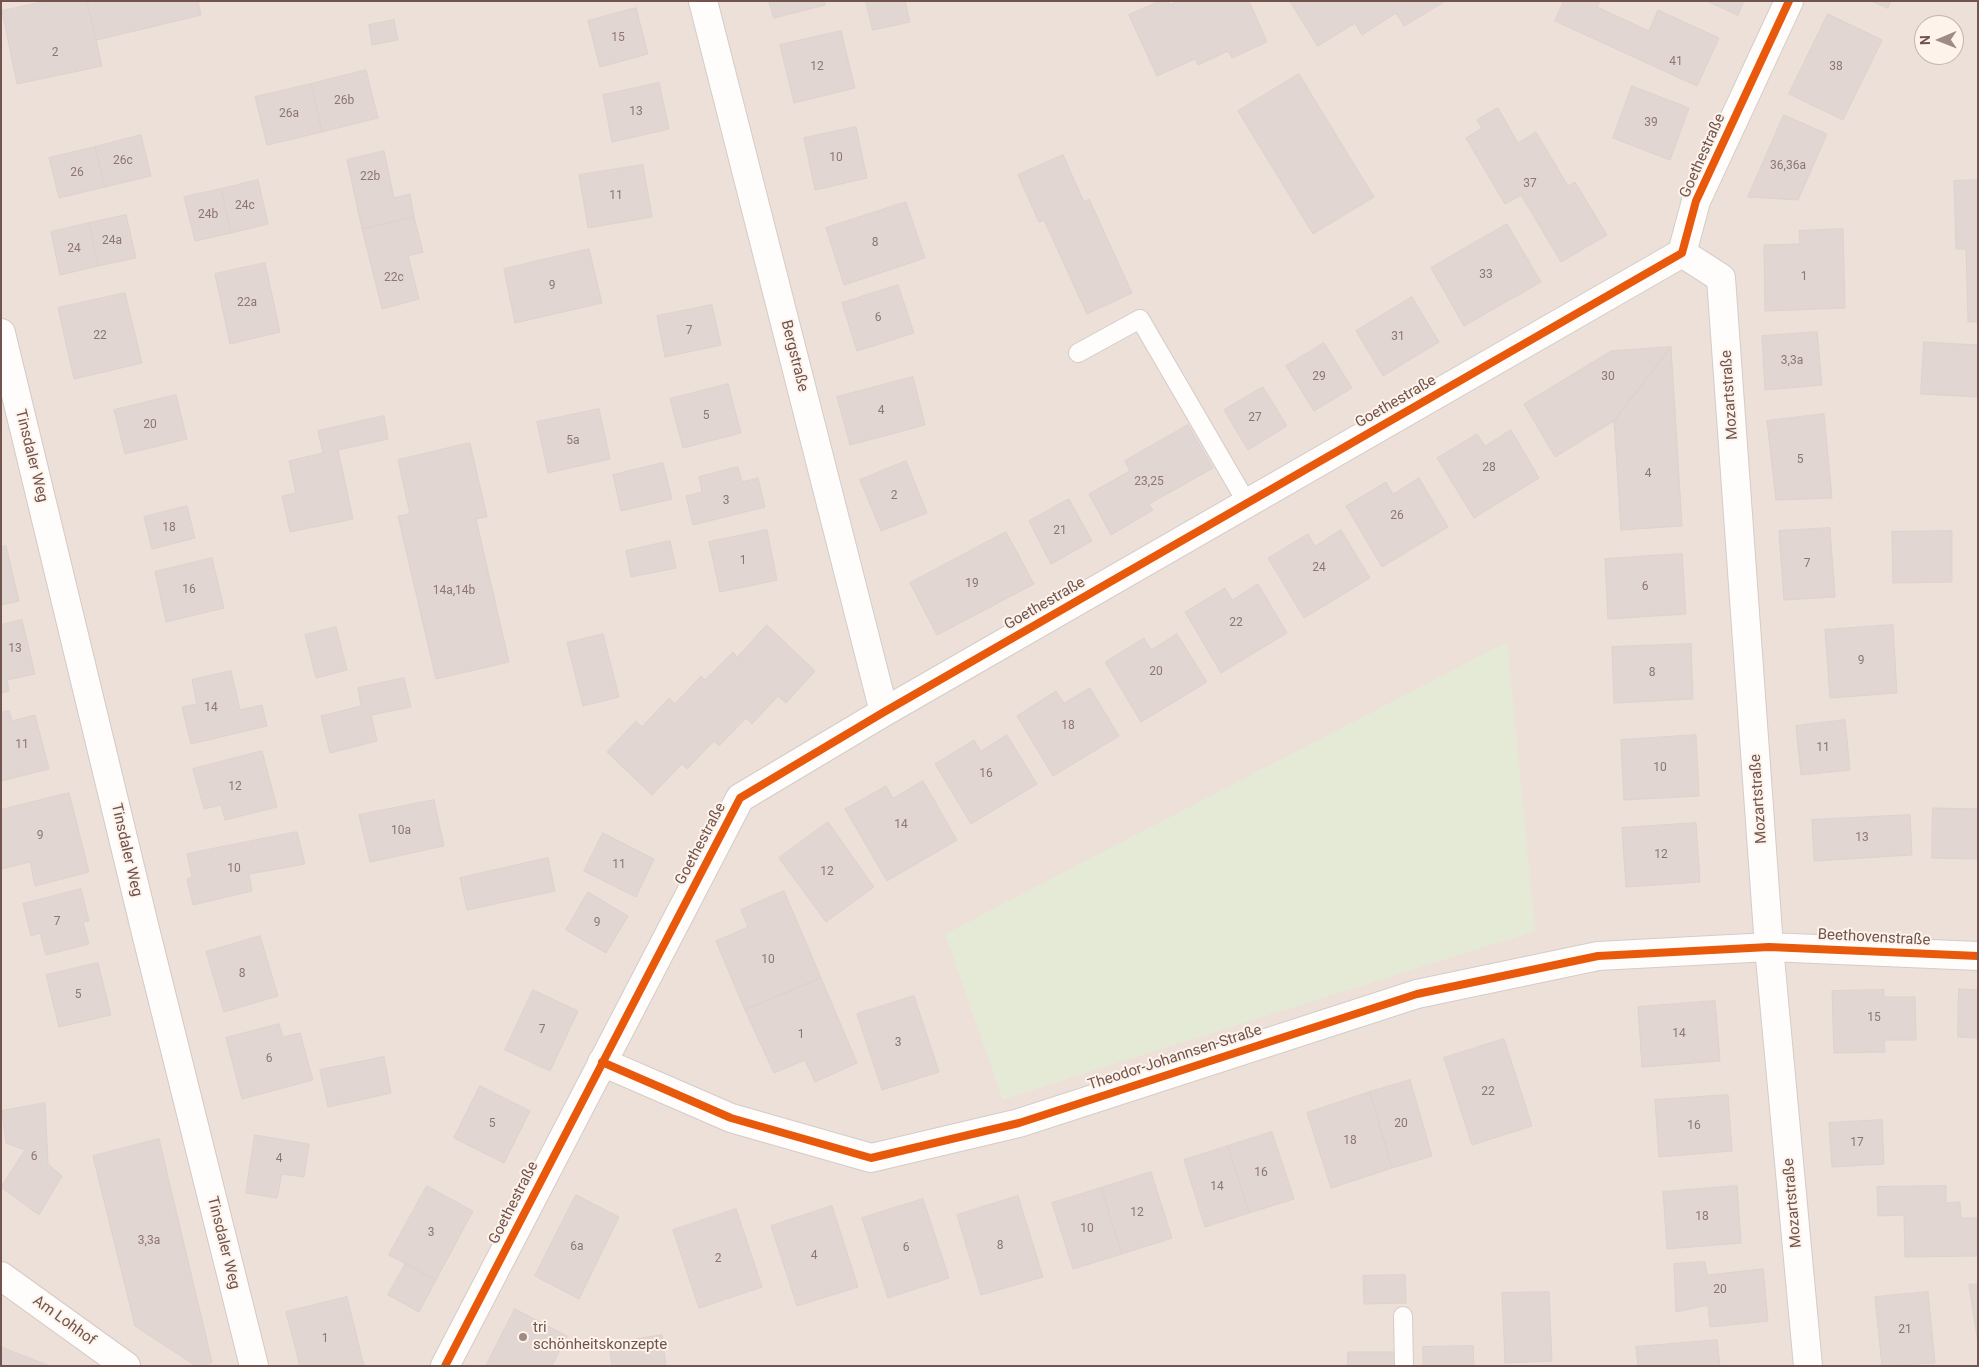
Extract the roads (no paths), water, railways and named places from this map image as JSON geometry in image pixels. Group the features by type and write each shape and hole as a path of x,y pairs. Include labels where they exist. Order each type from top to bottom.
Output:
{"street":[{"name":"Bergstraße","path":"703,1 884,712"},
{"name":"Goethestraße","path":"444,1366 740,798 884,712 1682,253 1696,201 1789,1"},
{"name":"Mozartstraße","path":"1682,253 1721,278 1769,947 1808,1366"},
{"name":"Tinsdaler Weg","path":"1,333 146,933 254,1366"},
{"name":"Beethovenstraße","path":"1769,947 1978,956"},
{"name":"Theodor-Johannsen-Straße","path":"602,1062 730,1118 871,1158 1019,1123 1417,994 1598,956 1769,947"},
{"name":"Am Lohhof","path":"1,1276 126,1366"}],"lane":[{"path":"1078,353 1140,319 1247,503"},
{"path":"1402,1316 1404,1366"}],"place":[{"name":"tri schönheitskonzepte","path":"523,1337"}]}
